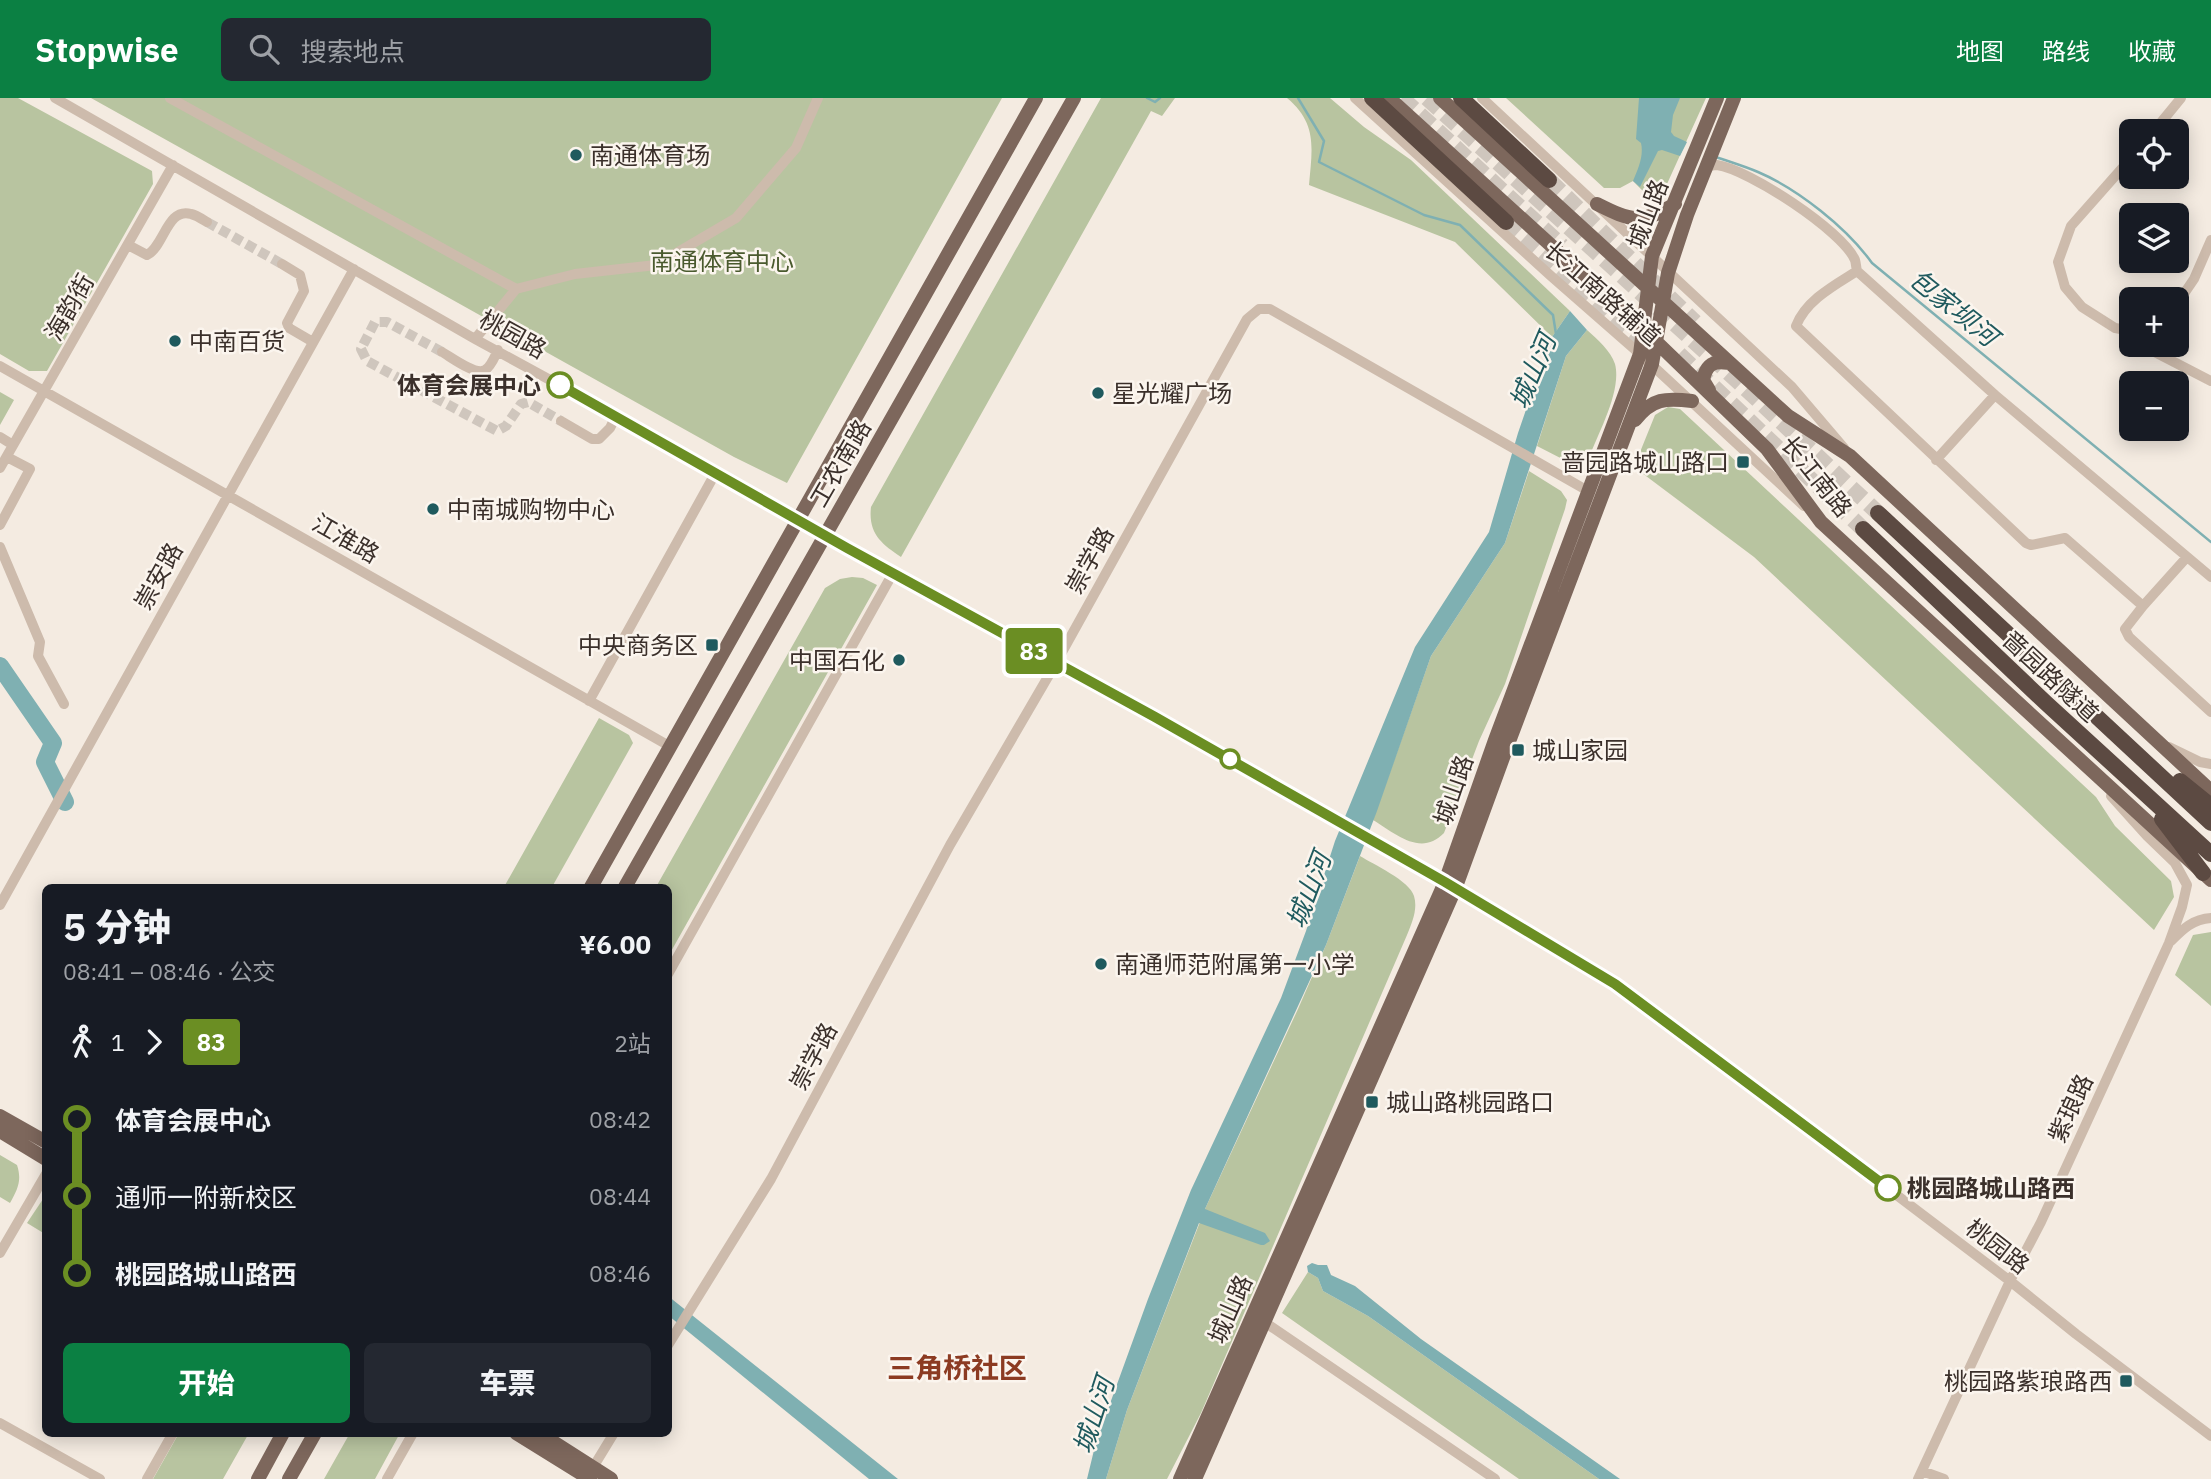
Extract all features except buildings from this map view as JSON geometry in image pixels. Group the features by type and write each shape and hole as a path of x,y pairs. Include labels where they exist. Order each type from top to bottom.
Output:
{"highway":[{"path":"1372,98 1506,222"},
{"path":"1461,98 1549,180"},
{"name":"啬园路隧道","path":"1878,513 2211,823"},
{"name":"啬园路隧道","path":"1863,529 2046,703 2211,854"},
{"path":"1954,584 2027,640 2165,769 2211,806"},
{"path":"2046,703 2160,816 2207,877"}],"main road":[{"name":"工农南路","path":"593,884 1036,98"},
{"name":"工农南路","path":"627,884 1074,98"},
{"name":"长江南路","path":"1389,98 1644,330 1767,449 1821,522 2207,877"},
{"name":"长江南路","path":"1440,98 1788,416 1850,456 2211,791"},
{"name":"城山路","path":"1450,885 1495,740 1640,354 1650,291 1652,256 1717,98"},
{"name":"城山路","path":"1195,1479 1259,1318 1450,885 1508,744 1652,365 1668,272 1734,98"},
{"path":"1597,204 1620,216 1639,219 1659,214 1675,204"},
{"path":"1714,398 1703,380 1705,370 1712,363 1728,363"},
{"path":"1628,430 1644,409 1656,402 1670,398 1692,401"},
{"path":"0,1116 42,1140"},
{"path":"0,1131 42,1156"},
{"name":"城山路","path":"1180,1479 1259,1318"},
{"path":"258,1479 281,1437"},
{"path":"289,1479 313,1437"},
{"path":"523,1437 589,1476 611,1479"},
{"path":"544,1437 589,1476"}],"street":[{"name":"桃园路","path":"55,98 797,520 1155,717 1450,885 1615,984 2211,1436"},
{"path":"170,98 516,289"},
{"path":"475,338 516,289 575,274 656,265 736,218 796,148 818,98"},
{"name":"长江南路辅道","path":"1355,98 1692,401 1821,522"},
{"path":"1482,98 1792,387 1850,456"},
{"path":"2164,119 2181,98"},
{"path":"1708,162 1749,178 1788,200 1822,224 1855,259 1857,271 1995,395 2211,577"},
{"name":"海韵街","path":"0,468 173,165"},
{"path":"2119,172 2071,226 2057,262 2065,287 2082,307 2119,329"},
{"path":"128,245 147,255 153,252 178,215 189,212 207,222"},
{"path":"2189,287 2211,240"},
{"path":"282,264 300,275 304,291 287,323 289,328 313,342"},
{"name":"崇安路","path":"0,905 354,269"},
{"path":"1857,271 1820,295 1799,317 1796,326 2025,543 2046,543 2065,537 2143,606"},
{"name":"崇学路","path":"672,1338 771,1179 950,845 1056,663 1247,319 1259,309 1270,309 1588,492"},
{"path":"442,352 481,372 487,370 498,350"},
{"path":"2164,357 2211,381"},
{"name":"江淮路","path":"0,366 671,747"},
{"path":"1936,460 1995,395"},
{"path":"561,421 592,439 599,439 610,428 616,416"},
{"path":"0,437 13,445"},
{"path":"0,525 30,469 7,457"},
{"path":"589,702 716,472"},
{"path":"0,547 40,642 38,656 64,704"},
{"path":"2187,557 2125,629 2129,637 2211,712"},
{"path":"672,967 892,573"},
{"path":"2158,742 2200,762 2211,764"},
{"name":"紫琅路","path":"1920,1475 2010,1281 2041,1222 2169,943 2182,907 2187,885 2175,863 2139,828 2091,771"},
{"path":"2169,943 2185,926 2211,918"},
{"path":"0,1253 42,1181"},
{"path":"1259,1318 1495,1479"},
{"path":"0,1423 100,1479"},
{"path":"147,1479 171,1437"},
{"path":"387,1479 410,1437"},
{"path":"589,1476 612,1437"},
{"path":"1920,1475 1944,1479"}],"green space":[{"path":"0,98 18,98 152,171 153,184 47,371 29,371 0,354"},
{"name":"南通体育中心","path":"91,98 1002,98 787,483 734,457"},
{"path":"1101,98 1175,98 1162,116 1151,111 901,557 877,537 872,524 871,507"},
{"path":"1287,98 1330,98 1364,127 1411,160 1570,311 1552,337 1455,242 1309,185 1311,138 1304,118"},
{"path":"1506,98 1706,98 1662,195 1653,196 1633,181 1620,188 1604,188"},
{"path":"1587,330 1613,359 1615,387 1589,458 1581,465 1574,465 1537,446 1566,356"},
{"path":"0,392 14,400 0,425"},
{"path":"1668,407 1680,409 2096,797 2115,826 2171,881 2174,897 2154,930 1754,557 1634,467 1655,415"},
{"path":"1529,471 1561,491 1567,500 1565,509 1505,684 1479,741 1444,833 1426,843 1408,841 1373,820 1431,656 1505,543"},
{"path":"863,578 877,585 672,950 672,884 658,884 825,588 840,579"},
{"path":"599,718 629,735 633,743 554,884 506,884"},
{"path":"1360,856 1399,879 1411,890 1415,906 1409,930 1201,1413 1167,1479 1106,1479 1127,1410 1205,1209 1298,1009"},
{"path":"2211,932 2211,1006 2175,975 2193,935"},
{"path":"0,1155 17,1165 18,1184 10,1203 0,1197"},
{"path":"42,1200 42,1232 27,1223"},
{"path":"1308,1272 1318,1278 1323,1291 1368,1316 1599,1479 1519,1479 1282,1313"},
{"path":"177,1437 247,1437 223,1479 153,1479"},
{"path":"348,1437 398,1437 375,1479 324,1479"}],"water":[{"path":"1639,98 1680,98 1673,115 1671,132 1687,142 1680,156 1658,151 1640,187 1633,181 1642,153 1641,143 1636,139"},
{"path":"1570,311 1587,330 1566,356 1505,543 1431,656 1377,811 1326,945 1205,1209 1265,1233 1270,1241 1261,1245 1199,1223 1127,1410 1106,1479 1087,1479 1096,1442 1148,1299 1191,1190 1281,998 1335,841 1415,647 1489,532 1540,369 1552,337"},
{"path":"1312,1263 1327,1265 1331,1275 1355,1286 1421,1339 1620,1479 1599,1479 1368,1316 1323,1291 1318,1278 1308,1272 1307,1266"},
{"path":"672,1299 898,1479 869,1479 672,1318"}],"waterway":[{"path":"1147,98 1155,102 1160,98"},
{"name":"城山河","path":"1298,98 1324,141 1319,162 1424,215 1460,225 1553,315 1556,334"},
{"name":"包家坝河","path":"1716,157 1773,179 1821,211 1849,236 1872,263 2211,542"},
{"path":"0,666 53,743 45,762 65,802"}],"tunnel":[{"path":"1402,98 1562,246"},
{"path":"1427,98 1878,513"},
{"path":"1549,180 1695,322"},
{"path":"207,222 282,264"},
{"path":"1506,222 1623,327 1652,349"},
{"path":"442,352 387,322 375,322 361,349 367,361 497,431 506,426 521,404 528,402 561,421"},
{"path":"1679,354 1863,529"}],"bus line":[{"name":"83","path":"560,385 847,548 1155,717 1445,882 1615,984 1888,1188"}],"place":[{"name":"南通体育场","path":"576,155"},
{"name":"中南百货","path":"175,341"},
{"name":"体育会展中心","path":"560,385"},
{"name":"星光耀广场","path":"1098,393"},
{"name":"啬园路城山路口","path":"1743,462"},
{"name":"中南城购物中心","path":"433,509"},
{"name":"中央商务区","path":"712,645"},
{"name":"中国石化","path":"899,660"},
{"name":"城山家园","path":"1518,750"},
{"name":"南通师范附属第一小学","path":"1101,964"},
{"name":"城山路桃园路口","path":"1372,1102"},
{"name":"桃园路城山路西","path":"1888,1188"},
{"name":"桃园路紫琅路西","path":"2126,1381"}],"district":[{"name":"三角桥社区","path":"957,1367"}]}
